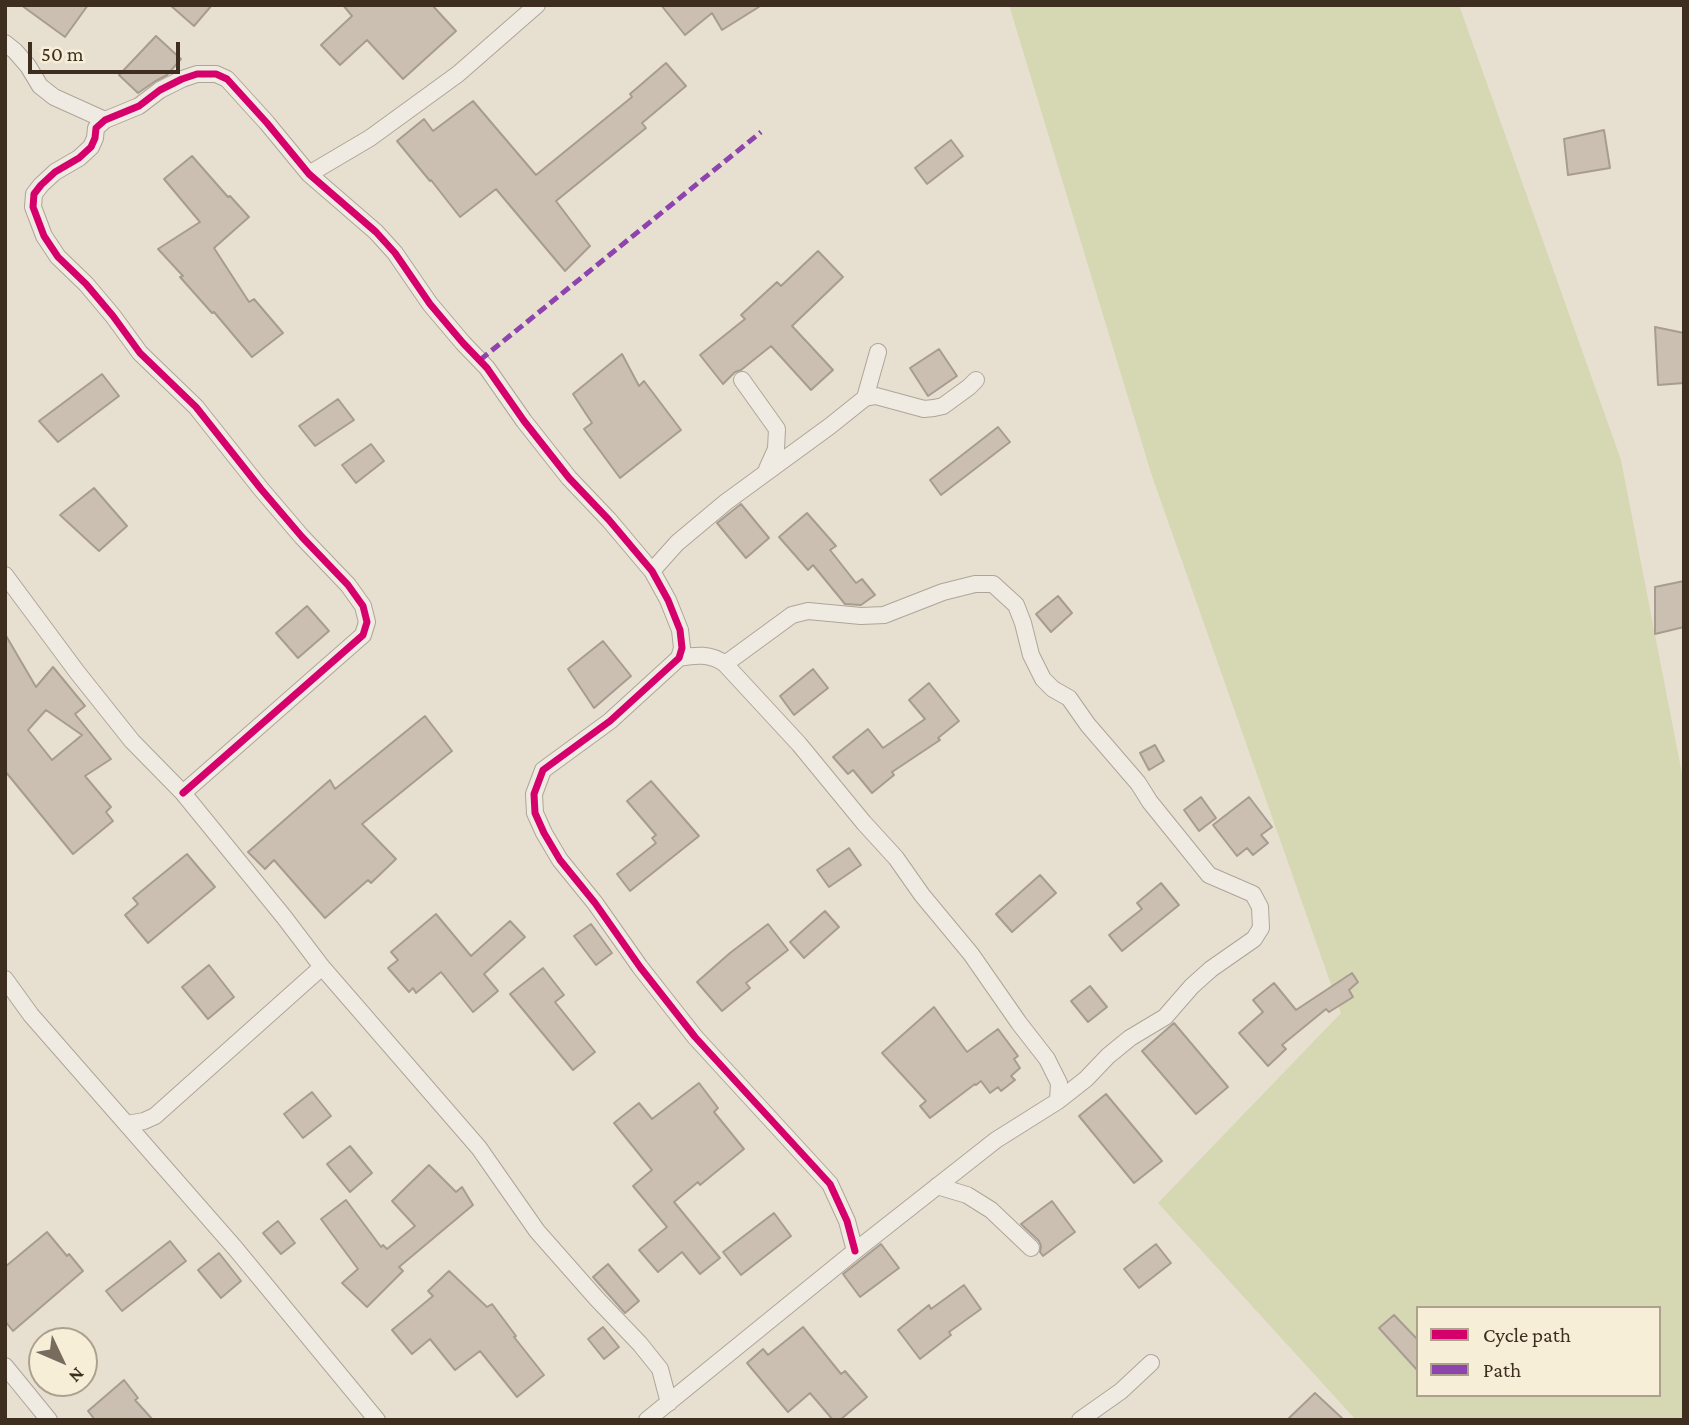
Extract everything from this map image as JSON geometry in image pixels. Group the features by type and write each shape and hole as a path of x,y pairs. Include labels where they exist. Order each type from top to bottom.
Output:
{"street":[{"path":"309,174 370,138 458,74 537,5"},
{"path":"5,43 21,58 47,92 105,120"},
{"path":"183,793 363,635 367,622 363,606 348,585 269,499 196,407 140,353 86,284 58,257 44,236 33,207 34,194 41,185 91,147 96,128 105,120 139,106 160,90 181,79 197,74 216,74 227,79 268,123 309,174 376,232 395,253 430,304 487,368 523,421 569,478 652,571 680,630 682,648 679,658 610,721 543,770 534,793 535,814 560,860 695,1037 830,1184 847,1221 855,1251"},
{"path":"865,398 878,352"},
{"path":"742,380 777,429 776,449 765,472"},
{"path":"652,571 677,543 726,502 865,398 876,396 923,409 934,408 943,406 976,380"},
{"path":"5,575 77,673 132,741 183,793 322,967 479,1148 537,1231 660,1368 669,1403"},
{"path":"647,1420 996,1140 1058,1101 1130,1038 1165,1017 1192,986 1255,939 1261,928 1260,906 1252,894 1209,875 1069,698 1053,689 1043,679 1031,655 1016,605 993,584 975,584 943,592 884,615 862,616 808,611 792,615 726,664"},
{"path":"679,658 708,656 726,664 799,744 896,858 922,895 971,954 1046,1059 1059,1083 1058,1101"},
{"path":"127,1124 155,1116 322,967"},
{"path":"5,979 31,1015 295,1318 377,1420"},
{"path":"937,1186 967,1195 991,1210 1031,1248"},
{"path":"1080,1420 1121,1391 1151,1363"},
{"path":"5,1366 49,1420"}],"green space":[{"path":"1009,5 1459,5 1621,460 1684,784 1684,1420 1356,1420 1158,1203 1341,1013 1151,473"}],"building":[{"path":"21,5 88,5 65,37"},
{"path":"170,5 212,5 194,26"},
{"path":"343,5 432,5 456,31 403,79 367,40 340,65 321,45 352,16"},
{"path":"661,5 762,5 722,30 712,13 685,35"},
{"path":"156,36 181,59 167,75 138,93 119,75"},
{"path":"666,63 686,86 642,123 646,128 556,201 590,246 565,271 496,189 460,217 397,141 424,119 433,131 473,101 536,175 632,97 630,94"},
{"path":"1604,130 1610,168 1568,175 1564,139"},
{"path":"951,140 963,156 927,184 915,168"},
{"path":"192,156 249,217 214,248 249,302 254,299 283,333 252,357 158,249 200,222 164,179"},
{"path":"818,251 843,277 792,326 833,370 811,390 771,346 723,384 700,355 745,319 741,315 777,282 781,286"},
{"path":"1655,327 1684,333 1684,383 1658,385"},
{"path":"939,349 957,376 928,396 910,368"},
{"path":"622,354 639,386 644,381 681,430 620,478 584,429 592,423 573,394"},
{"path":"102,374 119,396 58,442 39,421"},
{"path":"338,399 354,420 315,446 299,426"},
{"path":"998,427 1010,442 941,495 930,480"},
{"path":"371,444 384,461 356,483 342,465"},
{"path":"94,488 127,526 99,551 60,515"},
{"path":"741,504 769,538 746,558 717,523"},
{"path":"807,513 836,546 830,550 856,583 862,579 875,595 861,605 845,604 813,565 808,570 779,537"},
{"path":"1684,581 1684,627 1655,634 1655,587"},
{"path":"1058,596 1072,613 1051,632 1036,614"},
{"path":"307,606 329,631 298,658 276,633"},
{"path":"5,634 36,687 53,667 85,706 75,714 111,759 85,776 111,807 106,812 113,821 73,854 5,771","holes":["46,710 82,735 52,760 28,730"]},
{"path":"603,641 631,676 594,708 568,669"},
{"path":"813,669 828,688 794,715 780,696"},
{"path":"929,683 959,721 938,738 940,740 892,772 894,775 872,793 853,770 848,774 833,757 868,729 883,748 925,719 909,700"},
{"path":"425,716 452,751 362,824 396,859 371,883 368,880 325,918 274,860 265,869 248,852 330,780 335,789"},
{"path":"1155,745 1164,761 1149,770 1140,753"},
{"path":"651,781 699,836 630,891 617,874 656,843 652,838 656,835 627,801"},
{"path":"1201,797 1216,818 1199,831 1184,810"},
{"path":"1249,797 1272,827 1261,835 1268,843 1253,855 1247,848 1237,856 1213,825"},
{"path":"849,848 861,865 829,887 817,870"},
{"path":"187,854 215,887 148,943 125,915 138,904 133,898"},
{"path":"1040,875 1056,893 1012,932 996,914"},
{"path":"1161,883 1179,905 1122,951 1109,935 1142,909 1137,903"},
{"path":"825,911 839,927 804,958 790,942"},
{"path":"436,914 471,956 510,921 525,937 484,974 498,991 473,1012 441,972 416,993 413,988 409,992 388,968 398,960 391,952"},
{"path":"591,924 612,953 596,965 574,936"},
{"path":"768,924 788,950 746,983 750,988 722,1011 697,982"},
{"path":"209,965 234,997 208,1019 182,987"},
{"path":"543,968 564,995 555,1002 595,1052 573,1070 510,994"},
{"path":"1352,973 1358,982 1349,990 1353,997 1329,1012 1326,1009 1282,1045 1286,1049 1268,1066 1239,1033 1263,1012 1253,1000 1274,983 1296,1010"},
{"path":"1090,986 1107,1007 1088,1022 1071,1001"},
{"path":"934,1007 967,1052 998,1029 1018,1056 1014,1059 1020,1068 1011,1076 1015,1080 1001,1091 998,1087 990,1093 981,1081 930,1118 920,1106 926,1101 882,1053"},
{"path":"1174,1023 1228,1087 1196,1114 1142,1051"},
{"path":"699,1083 718,1108 714,1112 744,1149 700,1185 698,1182 674,1202 720,1258 700,1274 682,1252 658,1272 639,1250 667,1227 633,1186 652,1170 614,1123 639,1103 652,1119"},
{"path":"312,1092 331,1116 303,1138 284,1114"},
{"path":"1106,1094 1162,1161 1134,1183 1079,1116"},
{"path":"350,1146 372,1173 350,1192 327,1164"},
{"path":"429,1165 456,1192 462,1187 473,1205 399,1267 403,1271 367,1307 342,1283 358,1269 321,1219 346,1200 381,1247 383,1245 387,1249 415,1226 392,1201"},
{"path":"1052,1201 1075,1232 1043,1256 1039,1241 1021,1224"},
{"path":"774,1213 791,1236 741,1275 723,1252"},
{"path":"278,1221 295,1243 281,1254 263,1233"},
{"path":"47,1232 83,1271 13,1331 5,1321 5,1267"},
{"path":"170,1241 186,1261 122,1311 106,1291"},
{"path":"881,1244 899,1268 860,1297 843,1274"},
{"path":"1156,1244 1171,1263 1139,1288 1124,1269"},
{"path":"219,1253 241,1281 221,1298 198,1270"},
{"path":"608,1264 639,1301 625,1313 593,1277"},
{"path":"449,1271 487,1307 492,1304 544,1375 517,1397 480,1351 455,1370 430,1339 412,1354 392,1330 433,1296 428,1291"},
{"path":"964,1285 981,1309 949,1332 951,1335 920,1359 898,1330 929,1305 931,1309"},
{"path":"1394,1315 1416,1338 1416,1369 1379,1328"},
{"path":"603,1327 619,1347 604,1359 588,1339"},
{"path":"803,1327 841,1374 845,1371 867,1397 840,1420 833,1420 810,1393 788,1412 747,1363 763,1349 768,1355"},
{"path":"124,1380 138,1398 135,1400 153,1420 95,1420 88,1411"},
{"path":"1315,1393 1344,1420 1287,1420"}],"marked path":[{"path":"480,360 761,132"}],"cycle path":[{"path":"183,793 363,635 367,622 363,606 348,585 261,489 196,407 140,353 86,284 58,257 44,236 33,207 34,194 41,185 91,147 96,128 105,120 139,106 160,90 182,79 197,74 216,74 227,79 309,174 376,232 395,253 430,304 487,368 569,478 652,571 668,600 680,630 682,648 679,658 610,721 543,770 534,794 535,813 560,860 695,1037 830,1184 847,1221 855,1251"}]}
